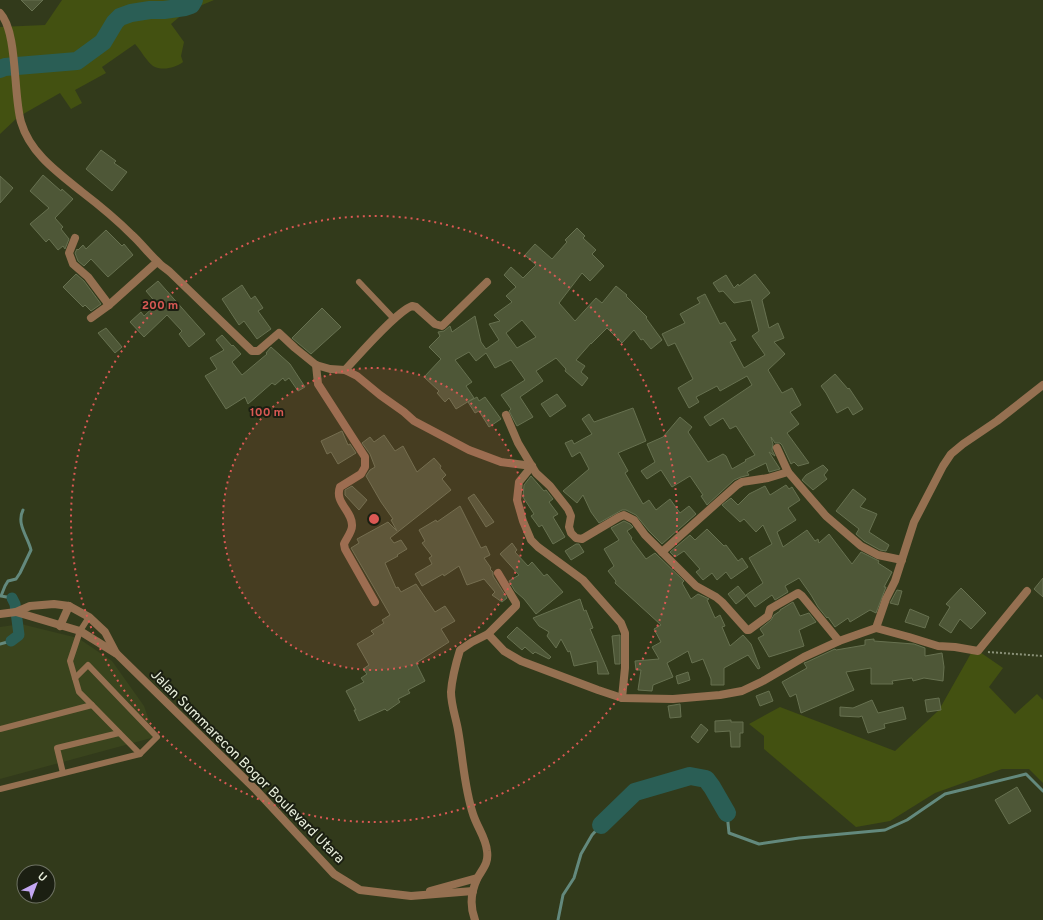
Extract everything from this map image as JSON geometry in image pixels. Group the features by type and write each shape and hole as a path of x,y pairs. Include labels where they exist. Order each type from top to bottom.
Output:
{"street":[{"path":"0,13 8,25 13,53 21,122 33,147 60,175 80,190 132,235 158,262 171,272 252,351 258,351 279,333 316,365 330,369 345,370 357,376 414,421 469,450 501,462 532,466"},
{"path":"75,238 69,253 73,264 88,278 109,305"},
{"path":"90,318 109,305 158,262"},
{"path":"345,370 394,319 409,307 416,307 435,324 442,326 487,282"},
{"path":"316,365 318,384 365,457 365,467 362,474 340,487 338,492 339,498 352,519 352,528 344,544 375,602"},
{"path":"876,628 886,599 895,581 914,522 943,466 951,454 997,421 1043,385"},
{"path":"506,415 518,443 536,473 550,486 568,510 571,516 569,527 571,533 576,538 582,539 624,515 634,520 662,552 696,586 722,602 747,630 768,616 770,609 798,593 801,594 839,641"},
{"path":"777,448 788,472 826,516 862,546 878,555 902,560"},
{"path":"532,466 519,482 517,500 523,522 531,540 538,547 583,580 621,623 625,634 625,668 622,698"},
{"path":"662,552 737,485 742,482 768,478 788,472"},
{"path":"475,920 472,911 473,891 477,878 485,867 487,852 484,839 473,816 468,797 458,729 452,703 452,692 460,650 488,634 516,606 516,603 498,573"},
{"path":"488,634 504,651 520,661 622,698 674,698 720,695 742,691 763,681 804,657 839,641 876,628 938,646 955,647 978,652 1028,591"},
{"name":"Jalan Summarecon Bogor Boulevard Utara","path":"0,614 16,612 30,606 54,604 69,606 89,616 105,632 117,654"},
{"path":"60,626 69,606"},
{"name":"Jalan Summarecon Bogor Boulevard Utara","path":"16,612 80,632 117,654 256,790 334,874 360,890 411,896 473,891"},
{"name":"Jalan Summarecon Bogor Boulevard Utara","path":"411,896 477,878"}],"lane":[{"path":"359,282 394,319"},
{"path":"89,616 80,632 70,661 79,692 140,754"},
{"path":"0,789 140,754 157,737 88,665 75,678"},
{"path":"0,729 92,705"},
{"path":"63,773 57,748 119,733"}],"path":[{"path":"978,652 1043,656"}],"shaded area":[{"path":"62,0 214,0 185,12 171,24 184,42 181,56 183,62 180,64 164,69 157,68 148,62 135,44 102,67 106,73 75,90 82,103 71,109 60,93 18,117 0,134 0,27 45,25"},
{"path":"21,624 78,638 112,661 144,706 155,737 0,779 0,627"},
{"path":"974,648 1003,668 989,687 1015,714 1037,694 1043,700 1043,783 1029,769 1002,769 935,793 890,821 856,827 764,749 764,736 749,724 780,707 895,751 939,710"}],"building":[{"path":"21,0 43,0 32,11"},
{"path":"101,150 116,161 114,163 127,172 112,191 86,169"},
{"path":"43,175 61,191 62,189 73,199 55,218 63,227 61,229 69,239 65,249 63,246 58,250 49,239 46,242 30,224 49,208 30,191"},
{"path":"0,176 13,188 0,203"},
{"path":"577,228 585,236 583,238 596,250 592,254 604,266 590,281 582,273 559,303 575,321 596,298 602,303 616,286 627,295 626,296 647,317 646,318 662,340 651,349 643,339 641,340 634,330 622,343 607,328 576,360 585,366 581,372 588,378 582,386 565,371 566,369 556,358 536,371 543,381 520,397 533,417 517,426 509,411 511,409 501,395 525,380 511,360 495,368 486,353 476,361 469,352 455,360 472,382 466,386 474,398 456,409 449,398 445,402 437,393 439,391 424,377 441,359 429,347 440,336 438,332 444,331 450,326 452,332 475,316 481,342 486,349 499,340 489,324 500,321 494,315 512,302 506,296 516,287 504,275 511,267 523,278 536,265 525,255 535,244 552,259 567,242 565,240","holes":["522,320 536,337 517,348 506,333"]},
{"path":"106,230 122,246 124,244 133,255 108,277 91,259 84,266 78,261 75,253 77,249 78,250 83,245 86,249"},
{"path":"76,274 84,281 101,304 91,311 85,305 83,307 63,287"},
{"path":"755,274 770,293 762,300 769,328 778,323 784,338 774,342 785,354 768,370 782,393 792,388 801,405 790,412 799,424 787,433 809,463 798,466 794,462 791,464 782,445 780,443 775,443 771,437 773,444 772,450 775,456 769,452 780,469 769,472 766,463 747,472 749,475 734,480 707,505 701,496 703,495 690,476 672,487 661,470 647,479 641,471 655,462 647,444 663,437 680,417 692,427 688,432 708,462 723,454 726,456 732,469 755,455 736,426 730,429 723,418 710,426 704,417 752,385 747,376 720,391 717,386 696,397 699,402 689,408 678,388 693,379 675,343 668,346 662,334 685,323 680,314 700,303 697,298 705,294 720,324 725,322 736,340 730,342 744,368 765,355 752,336 759,331 751,300 734,303 723,291 719,292 713,283 726,275 734,288"},
{"path":"158,281 205,334 189,347 179,334 182,331 167,315 144,337 130,322 141,312 144,316 157,304 146,291"},
{"path":"242,285 251,299 255,296 263,308 258,311 271,329 257,339 244,321 239,325 222,299"},
{"path":"322,308 341,327 311,354 292,338"},
{"path":"106,328 122,347 115,353 98,333"},
{"path":"222,335 241,354 232,362 242,375 267,354 266,353 271,347 290,364 305,387 298,391 289,378 285,381 283,378 275,385 272,383 248,404 245,397 226,409 205,376 217,369 210,358 224,350 216,340"},
{"path":"835,374 848,389 849,388 863,409 853,415 848,407 837,413 821,386"},
{"path":"557,394 566,406 550,417 541,404"},
{"path":"477,397 479,401 485,397 501,419 489,427 479,411 475,413 468,402"},
{"path":"633,408 646,441 618,453 628,471 625,473 643,504 649,500 656,510 670,499 680,513 689,506 696,514 662,544 636,515 626,510 622,510 599,523 591,512 583,495 577,503 563,491 589,469 580,452 572,457 565,443 572,440 574,444 592,434 582,419 589,414 594,422"},
{"path":"342,431 348,445 350,444 356,453 338,464 331,452 327,454 321,441"},
{"path":"384,435 395,451 403,446 417,472 434,458 446,475 442,479 451,490 390,538 394,543 401,540 407,549 385,563 396,588 398,587 401,592 416,584 435,612 445,606 455,621 441,629 449,642 416,663 425,681 408,690 410,693 398,699 400,702 387,711 385,709 359,721 354,710 356,710 346,691 364,682 361,678 367,674 363,669 369,665 357,644 374,634 371,631 384,623 382,620 390,615 351,548 359,543 357,539 388,522 397,531 391,520 393,519 366,476 370,470 375,467 370,454 362,443 370,437 374,442"},
{"path":"823,465 828,470 824,475 827,479 813,490 802,480 806,475"},
{"path":"531,476 553,499 549,502 558,514 553,517 565,537 553,544 542,525 539,527 531,516 534,514 523,497 524,485"},
{"path":"786,485 789,489 792,487 800,500 788,508 796,520 777,532 783,547 807,530 815,541 818,539 819,543 829,534 852,564 861,552 879,561 878,563 892,572 884,587 886,587 876,613 870,610 850,622 848,618 835,627 818,607 799,578 785,586 788,592 775,600 772,595 755,607 746,595 763,583 749,558 772,544 763,525 756,532 744,519 740,522 722,505 731,498 738,505 749,494 765,486 770,495"},
{"path":"352,486 367,500 359,510 345,495 345,490"},
{"path":"853,489 866,499 860,507 877,514 869,532 889,545 886,551 880,550 864,541 856,534 859,529 836,511"},
{"path":"474,494 494,522 486,527 468,498"},
{"path":"460,506 481,548 486,546 490,555 484,558 507,598 502,602 492,595 495,592 484,579 467,585 459,566 444,576 443,574 422,586 415,574 432,564 429,558 432,556 422,543 425,541 419,530 436,520 437,522"},
{"path":"624,521 633,527 627,531 646,559 655,553 684,581 682,583 691,599 698,594 709,599 707,600 715,618 720,615 725,626 722,627 730,646 743,635 751,644 760,668 758,669 748,655 724,668 724,685 711,685 711,679 703,659 692,663 688,651 667,663 673,677 653,685 652,691 638,690 641,670 636,670 635,661 659,659 652,647 661,642 654,629 661,625 615,583 616,581 608,571 614,566 604,549 619,540 611,528"},
{"path":"707,529 724,546 726,545 738,561 742,558 748,567 731,579 726,572 717,580 712,573 703,580 696,572 700,569 684,551 675,557 670,552 690,535 695,540"},
{"path":"512,543 517,550 515,552 528,566 532,562 544,576 547,574 563,592 536,614 524,599 515,591 509,581 519,575 500,554"},
{"path":"576,544 579,544 584,552 571,560 565,551"},
{"path":"1043,578 1043,597 1034,589"},
{"path":"738,586 746,596 736,604 728,594"},
{"path":"961,588 986,613 971,629 960,619 951,633 939,625 950,607 946,604"},
{"path":"897,590 902,591 898,605 890,603"},
{"path":"580,599 584,611 586,610 593,628 590,629 609,674 598,674 597,661 574,666 570,651 568,652 561,639 556,648 547,636 549,632 539,626 533,618"},
{"path":"793,602 800,616 809,613 816,622 799,630 804,646 769,657 758,638 764,635 760,629 780,610"},
{"path":"910,609 929,617 925,628 905,622"},
{"path":"517,627 551,657 549,659 535,652 533,654 525,647 522,650 507,637"},
{"path":"620,635 620,664 615,664 612,636"},
{"path":"874,639 874,641 914,644 925,648 925,656 942,653 944,667 943,681 924,678 913,681 912,678 892,681 893,684 871,684 871,668 846,672 854,690 801,713 796,694 790,697 782,682 807,668 804,663 835,649 865,645 865,640"},
{"path":"688,672 690,680 678,684 676,676"},
{"path":"769,691 773,701 760,706 756,696"},
{"path":"939,698 941,710 927,712 925,700"},
{"path":"872,700 878,713 903,707 906,719 884,724 885,728 868,733 862,716 840,716 840,707 853,708"},
{"path":"680,704 681,717 670,718 668,706"},
{"path":"731,720 731,722 743,722 743,733 740,733 740,747 731,747 730,731 715,732 715,721"},
{"path":"701,724 708,730 698,743 691,737"},
{"path":"1017,787 1031,811 1009,824 995,800"}],"waterway":[{"path":"0,69 5,67 77,61 103,42 115,22 120,17 131,13 150,10 185,7 191,5 194,0"},
{"path":"12,598 1,596 8,581 16,579 20,573 31,550 23,530 21,520 23,510"},
{"path":"11,641 19,635 15,604 12,598"},
{"path":"0,644 11,641"},
{"path":"727,813 729,833 759,844 799,838 885,830 907,820 945,794 1026,774 1043,791"},
{"path":"601,825 635,792 690,776 706,779 727,813"},
{"path":"558,920 563,895 574,878 581,854 592,835 601,825"}]}
